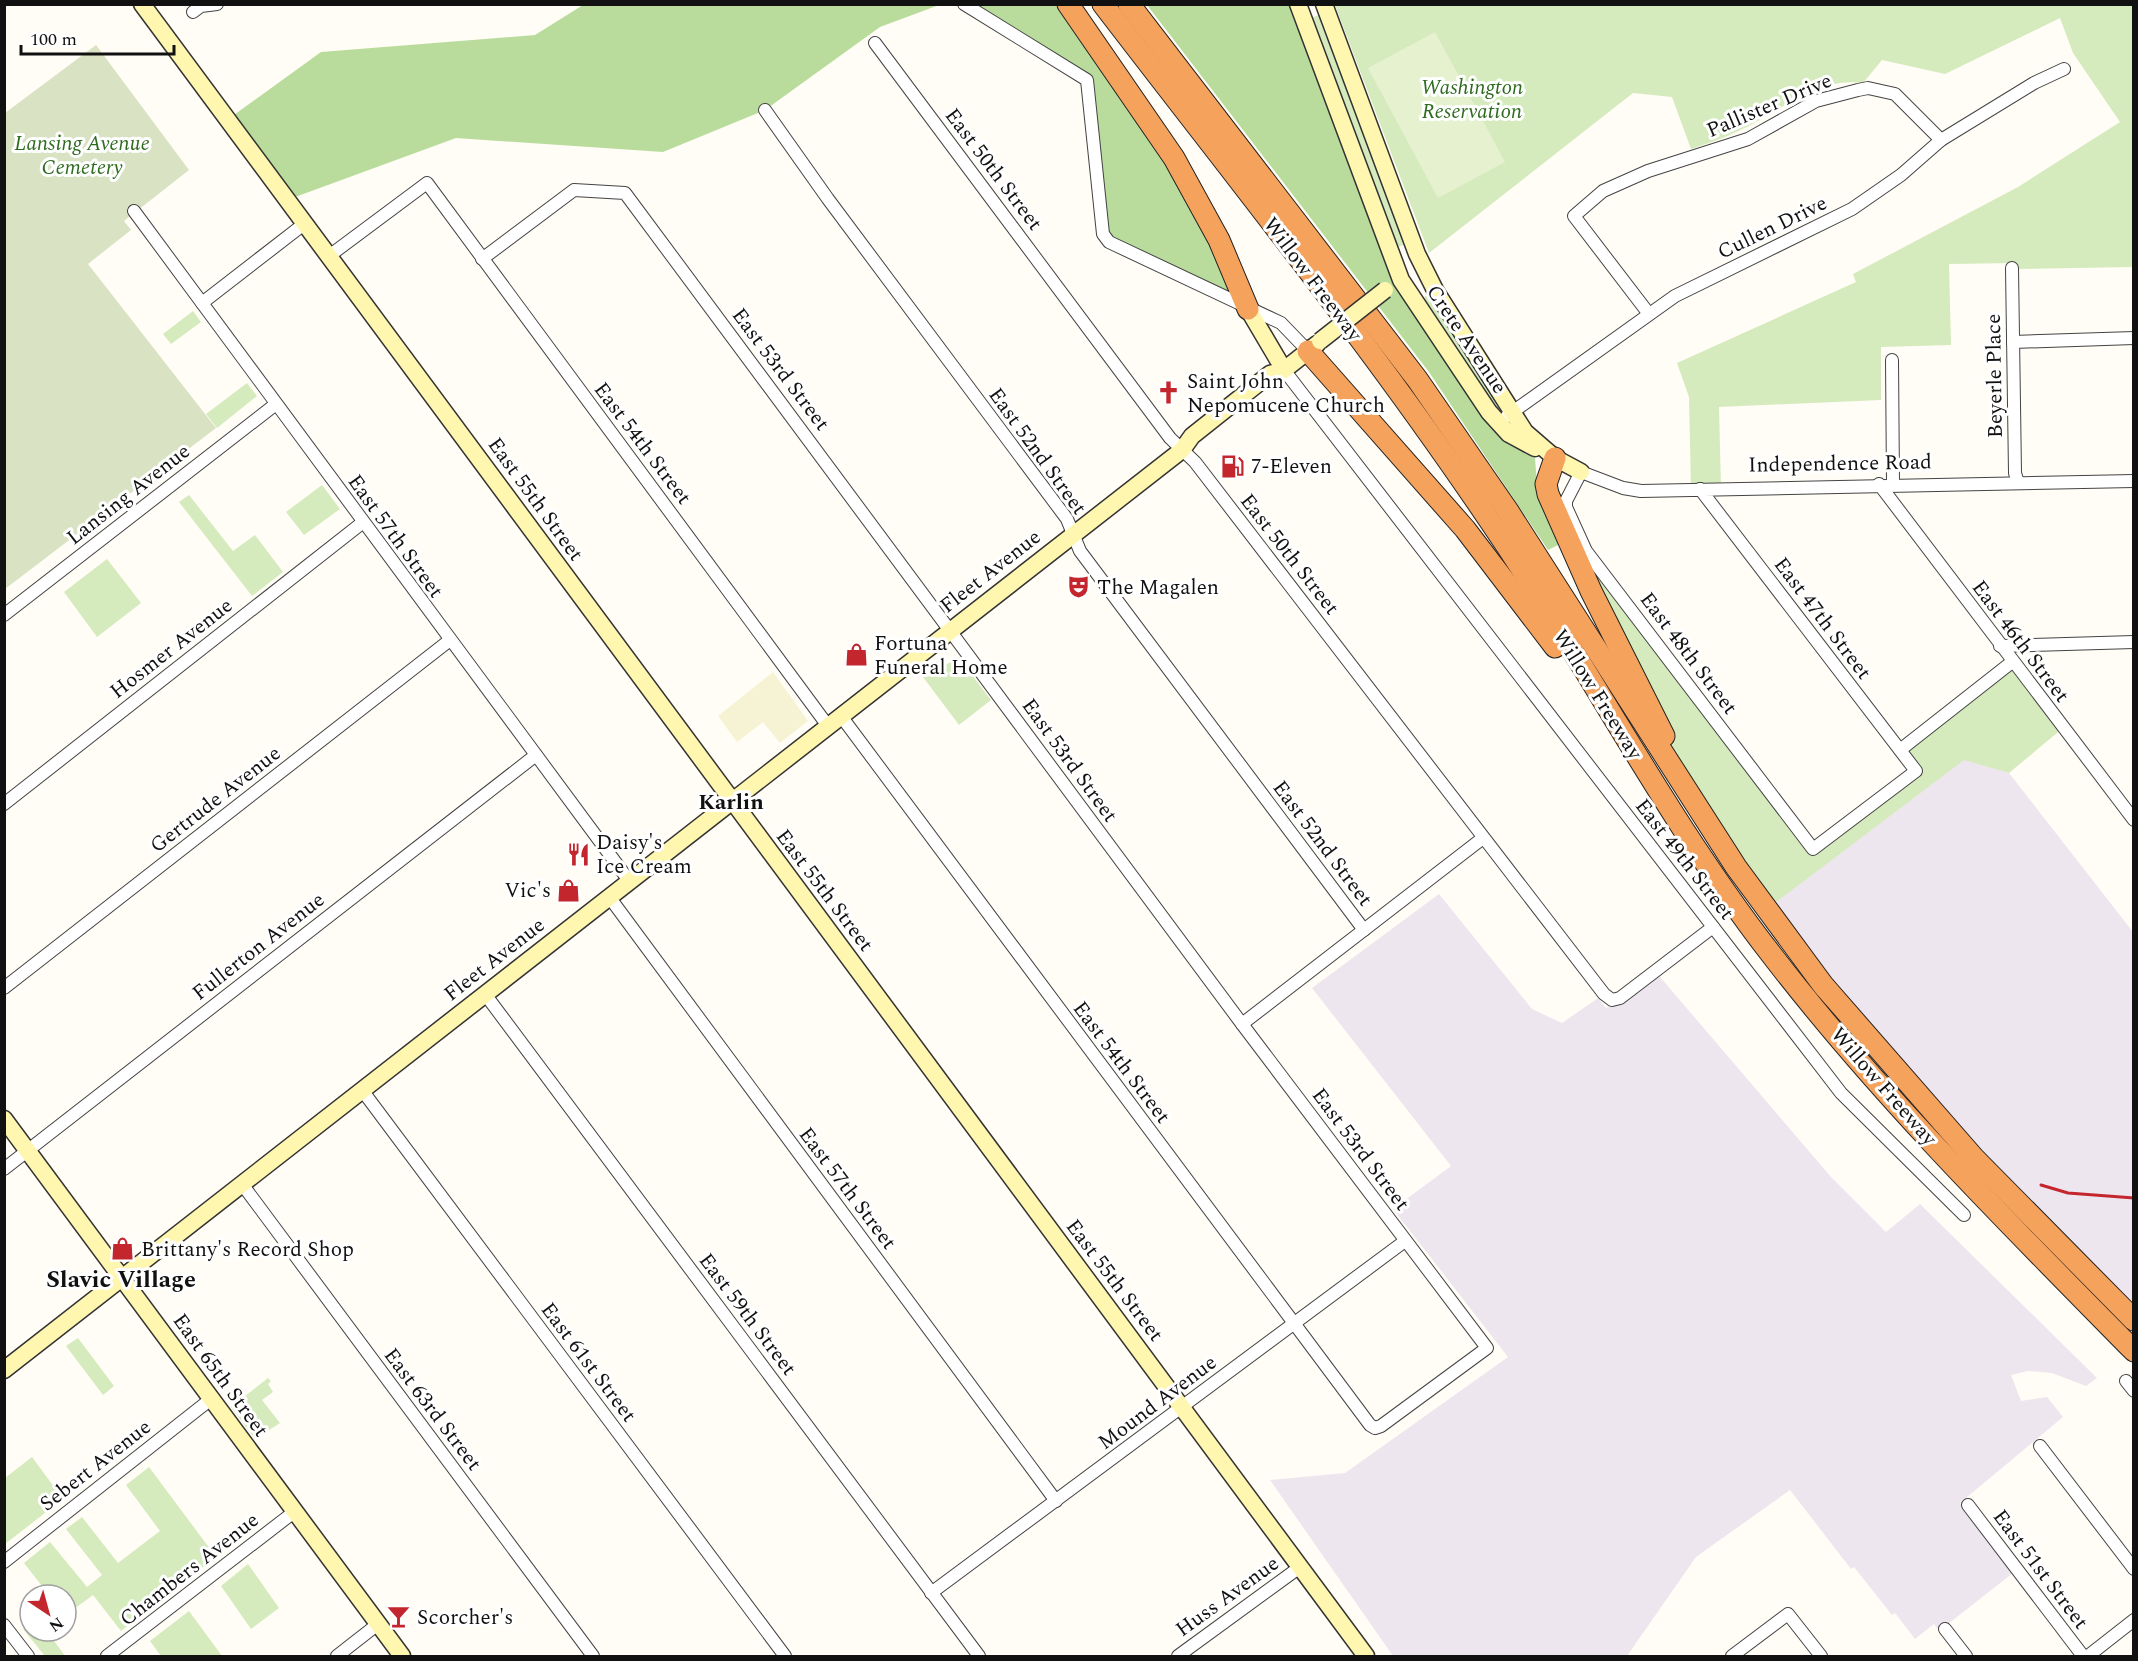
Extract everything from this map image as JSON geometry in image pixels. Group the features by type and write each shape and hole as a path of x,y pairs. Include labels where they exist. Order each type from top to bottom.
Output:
{"highway":[{"path":"1068,4 1174,158 1219,240 1248,309"},
{"name":"Willow Freeway","path":"1103,4 1404,399 1507,546 1696,853 1772,955 1849,1049 1968,1181 2127,1344"},
{"name":"Willow Freeway","path":"1129,4 1417,379 1508,511 1635,713 1702,811 1736,867 1823,985 1974,1158 2133,1320"},
{"path":"1314,346 1465,529 1624,736"},
{"path":"1555,458 1546,484 1548,494 1587,582 1702,811"}],"street":[{"name":"East 55th Street","path":"142,4 1366,1656"},
{"path":"193,12 201,6 217,4"},
{"path":"964,4 1087,80 1103,234 1109,242 1281,323 1314,346"},
{"name":"Crete Avenue","path":"1298,4 1401,280 1498,422"},
{"name":"Crete Avenue","path":"1324,4 1424,270 1513,412"},
{"name":"East 50th Street","path":"875,43 1170,438 1195,462 1604,994 1612,1000 1620,998 1713,927"},
{"name":"Cullen Drive","path":"1498,422 1675,296 1852,209 1901,175 1941,140 2034,83 2064,69"},
{"name":"Pallister Drive","path":"1649,314 1574,216 1603,191 1648,171 1748,139 1816,101 1868,88 1895,94 1941,140"},
{"name":"East 52nd Street","path":"765,110 828,199 1067,519 1087,560 1364,930"},
{"name":"East 54th Street","path":"329,256 427,183 482,259 1374,1428"},
{"name":"East 53rd Street","path":"482,259 574,190 625,193 1242,1024 1486,1348 1381,1426 1374,1428"},
{"name":"East 57th Street","path":"134,211 362,523 630,882"},
{"path":"202,303 304,224"},
{"name":"Beyerle Place","path":"2012,268 2018,483"},
{"name":"Fleet Avenue","path":"4,1370 1073,534 1182,450 1198,443 1276,382 1284,370 1385,290 1424,270"},
{"path":"1248,309 1284,370"},
{"path":"2013,342 2133,338"},
{"path":"1892,360 1893,484"},
{"name":"East 49th Street","path":"1284,370 1841,1092 1964,1215"},
{"name":"Lansing Avenue","path":"4,615 276,404"},
{"name":"Independence Road","path":"1513,412 1537,444 1555,458"},
{"name":"Independence Road","path":"1498,422 1516,438 1581,472 1623,488 1641,491 1879,484 2133,481"},
{"name":"East 48th Street","path":"1581,472 1566,507 1586,551 1813,849 1916,771"},
{"name":"East 46th Street","path":"1879,484 2133,820"},
{"name":"East 47th Street","path":"1700,489 1916,771"},
{"name":"Hosmer Avenue","path":"4,804 362,523"},
{"name":"Gertrude Avenue","path":"4,988 450,640"},
{"path":"2000,646 2133,642"},
{"path":"1900,750 2012,662"},
{"name":"Fullerton Avenue","path":"4,1169 536,754"},
{"path":"1242,1024 1483,838"},
{"name":"East 57th Street","path":"610,898 1056,1501"},
{"name":"East 59th Street","path":"485,994 979,1656"},
{"name":"East 61st Street","path":"362,1090 785,1656"},
{"name":"East 65th Street","path":"4,1119 402,1656"},
{"name":"East 63rd Street","path":"242,1184 593,1656"},
{"name":"Mound Avenue","path":"931,1593 1406,1241"},
{"name":"Sebert Avenue","path":"4,1562 211,1399"},
{"path":"2040,1446 2133,1569"},
{"name":"East 51st Street","path":"1968,1505 2083,1656"},
{"name":"Chambers Avenue","path":"107,1656 294,1512"},
{"name":"Huss Avenue","path":"1178,1656 1299,1567"},
{"path":"1732,1656 1788,1614 1821,1656"},
{"path":"2088,1656 2133,1620"},
{"path":"336,1656 378,1624"},
{"path":"4,1625 28,1656"},
{"path":"1945,1629 1966,1656"}],"shaded area":[{"path":"773,672 808,721 780,743 763,722 737,742 718,716"},
{"path":"1964,759 2009,773 2133,932 2133,1320 1974,1158 1767,909"},
{"path":"1439,894 1532,1009 1562,1023 1598,998 1606,1008 1655,971 1831,1177 1886,1232 1920,1204 2097,1378 2086,1386 2052,1373 2028,1371 2011,1375 2021,1401 2047,1397 2063,1417 1960,1503 2013,1573 1939,1631 1934,1624 1915,1639 1895,1613 1892,1615 1854,1567 1851,1569 1790,1490 1696,1557 1627,1656 1393,1656 1270,1480 1345,1473 1508,1357 1393,1209 1451,1166 1312,988"}],"green space":[{"path":"583,5 939,5 880,27 765,110 663,152 456,138 287,200 227,120 321,52 535,35"},
{"path":"964,5 1068,5 1174,158 1248,309 1109,242 1088,86"},
{"path":"1147,5 1298,5 1394,263 1518,447 1535,458 1537,485 1562,543 1548,550 1429,372"},
{"name":"Washington Reservation","path":"1335,5 2133,5 2133,267 2017,269 2016,263 1949,264 1951,345 1881,347 1881,400 1719,407 1721,488 1691,489 1689,397 1677,363 1856,282 1853,274 2018,187 2120,122 2073,53 2060,18 1945,74 1882,60 1863,83 1848,82 1820,88 1740,130 1691,149 1672,97 1633,93 1429,253"},
{"path":"1321,14 1404,234 1404,245 1397,247 1311,18"},
{"path":"1435,32 1505,162 1438,198 1368,68"},
{"name":"Lansing Avenue Cemetery","path":"96,45 189,170 124,221 131,230 88,264 216,428 5,589 5,113"},
{"path":"1425,296 1429,296 1498,406 1498,411 1494,412 1424,299"},
{"path":"193,311 201,322 171,344 163,334"},
{"path":"247,383 257,396 217,428 206,414"},
{"path":"322,485 340,509 304,535 286,512"},
{"path":"189,495 233,551 255,535 283,572 252,596 179,502"},
{"path":"1586,551 1813,849 1916,772 1900,750 2012,662 2063,728 2009,773 1964,760 1767,909 1702,811 1591,591"},
{"path":"107,559 141,603 97,637 64,592"},
{"path":"959,658 991,700 959,725 923,677 943,661 947,664"},
{"path":"78,1338 114,1386 103,1395 66,1346"},
{"path":"268,1378 271,1381 268,1384 273,1392 262,1400 280,1423 255,1439 231,1407"},
{"path":"32,1457 63,1499 5,1544 5,1478"},
{"path":"149,1467 216,1557 121,1631 93,1595 78,1606 78,1583 40,1583 24,1563 50,1542 87,1587 102,1575 66,1529 82,1517 118,1563 160,1531 126,1485"},
{"path":"248,1564 279,1608 251,1629 221,1586"},
{"path":"189,1611 222,1656 161,1656 150,1641"},
{"path":"34,1643 56,1643 65,1656 45,1656"}],"railway":[{"path":"2041,1185 2068,1193 2134,1198"}],"place":[{"name":"Saint John Nepomucene Church","path":"1169,393"},
{"name":"7-Eleven","path":"1233,466"},
{"name":"The Magalen","path":"1079,587"},
{"name":"Fortuna Funeral Home","path":"856,655"},
{"name":"Daisy's Ice Cream","path":"578,854"},
{"name":"Vic's","path":"569,890"},
{"name":"Brittany's Record Shop","path":"123,1249"},
{"name":"Scorcher's","path":"399,1617"}],"district":[{"name":"Karlin","path":"731,801"},
{"name":"Slavic Village","path":"121,1279"}]}
